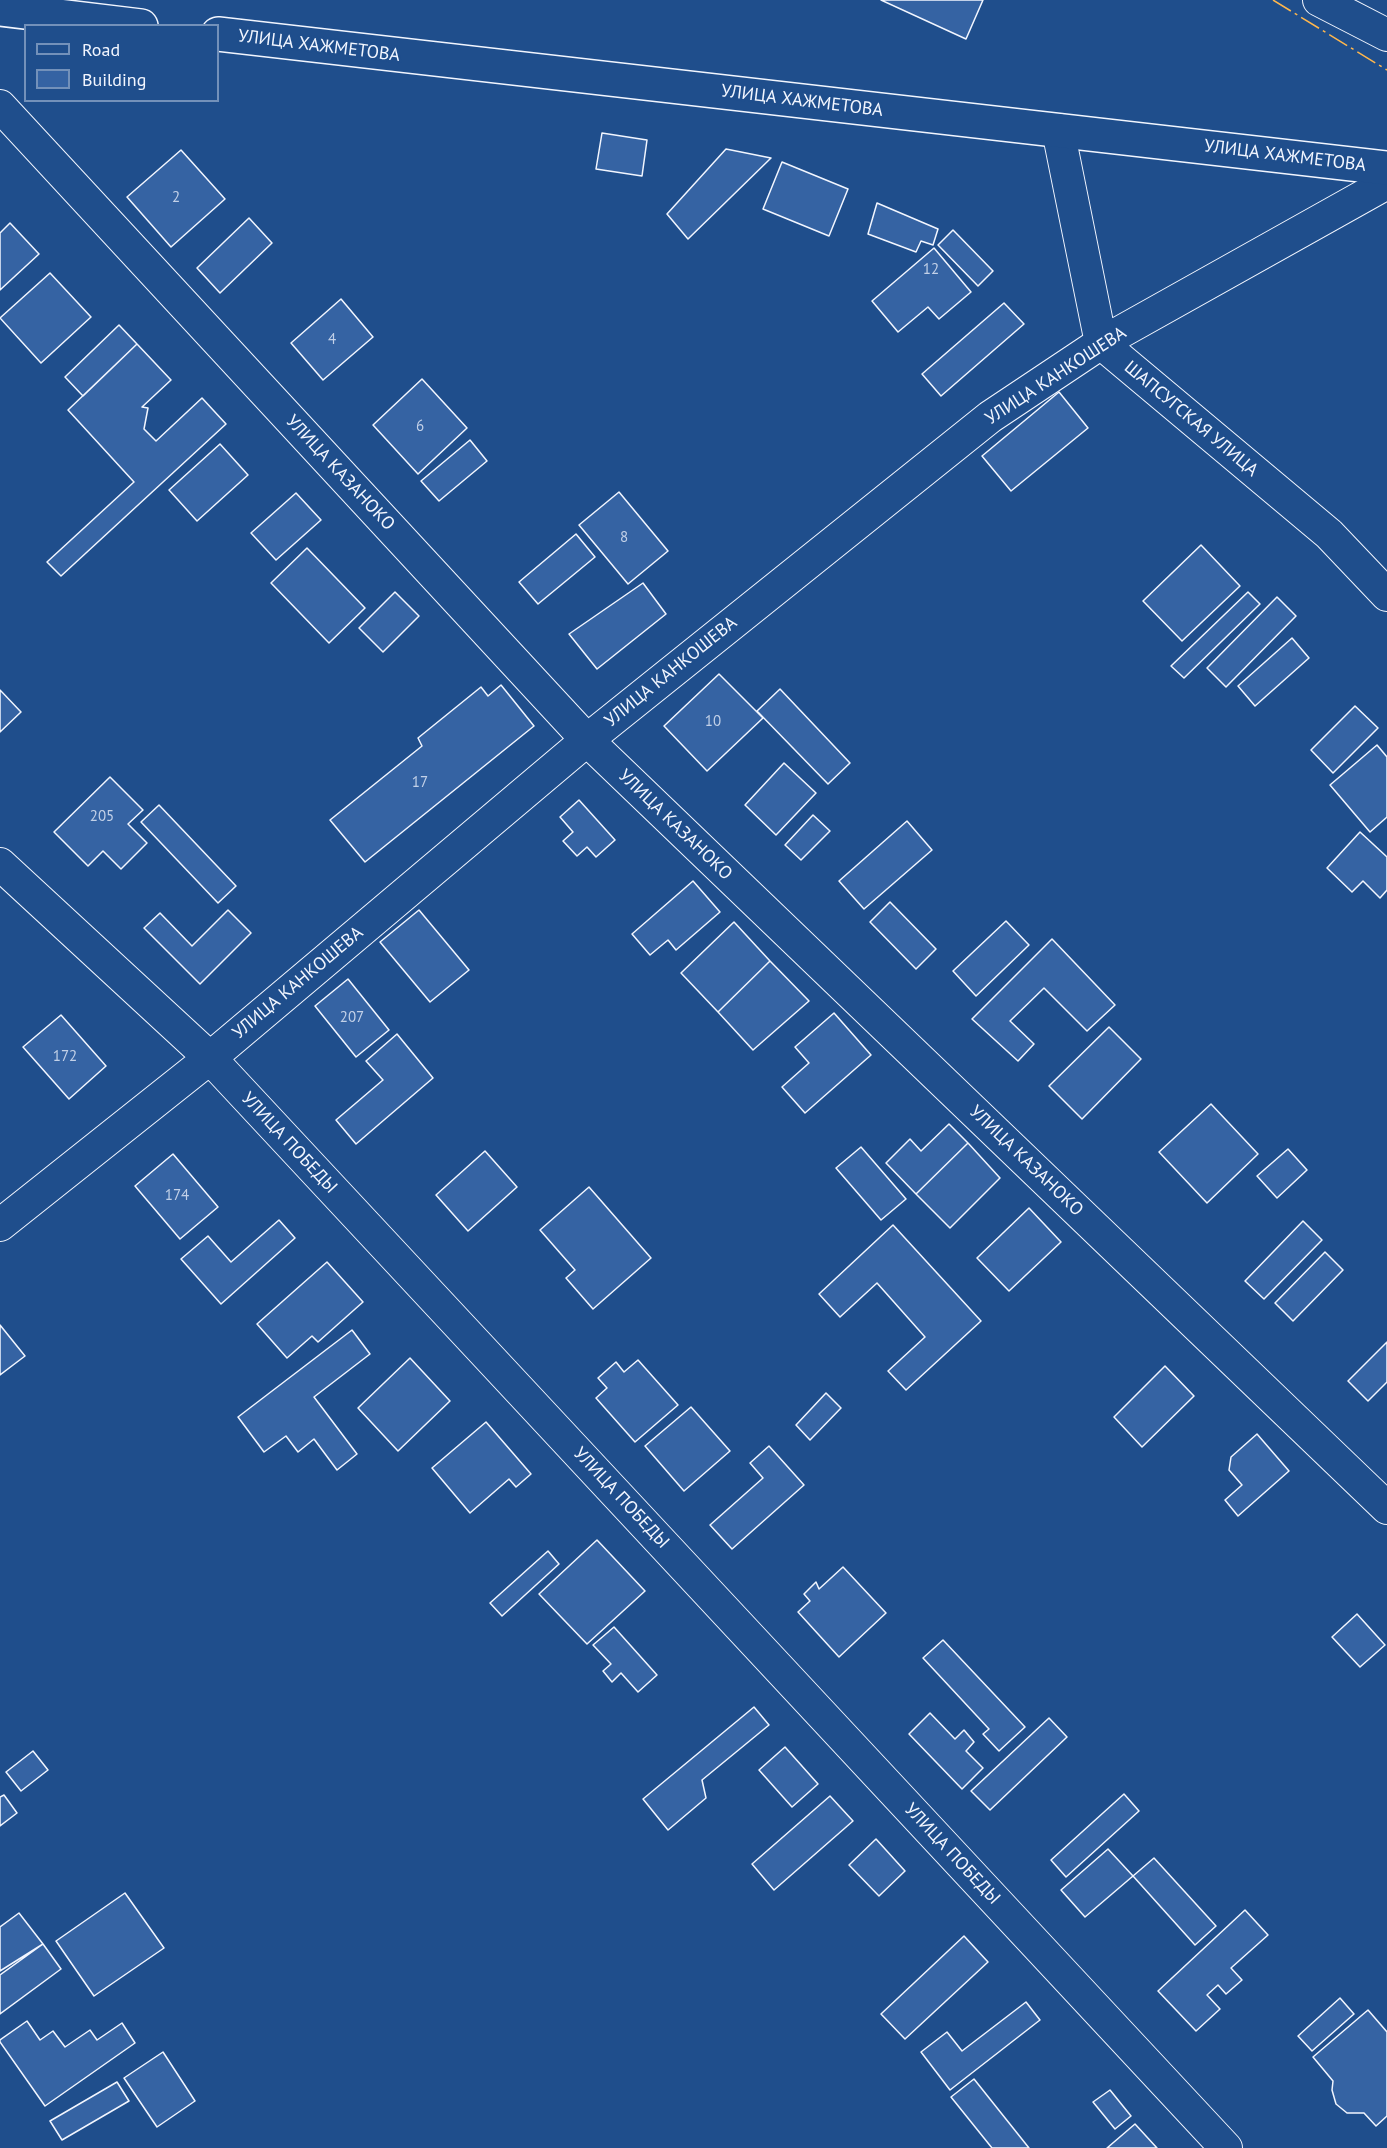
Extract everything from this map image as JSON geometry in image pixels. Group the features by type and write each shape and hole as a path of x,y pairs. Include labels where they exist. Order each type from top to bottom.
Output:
{"street":[{"path":"1319,0 1387,35"},
{"path":"0,9 124,24"},
{"name":"УЛИЦА ХАЖМЕТОВА","path":"219,34 1387,168"},
{"name":"УЛИЦА КАЗАНОКО","path":"0,106 587,740 1387,1508"},
{"path":"1058,130 1101,344"},
{"name":"УЛИЦА КАНКОШЕВА","path":"0,1225 210,1058 587,740 990,417 1101,344 1387,183"},
{"name":"ШАПСУГСКАЯ УЛИЦА","path":"1101,344 1329,534 1387,595"},
{"name":"УЛИЦА ПОБЕДЫ","path":"0,864 210,1058 1226,2148"}],"building":[{"path":"881,0 983,0 966,39"},
{"path":"602,133 647,140 642,176 596,169"},
{"path":"726,149 771,158 688,239 667,214"},
{"path":"181,150 225,199 171,247 127,197"},
{"path":"782,162 848,189 829,236 763,209"},
{"path":"877,203 938,229 933,245 921,241 916,252 868,234"},
{"path":"249,218 272,243 220,293 197,268"},
{"path":"10,223 39,254 0,290 0,233"},
{"path":"953,230 993,271 978,286 938,245"},
{"path":"934,248 971,292 939,319 928,307 898,332 872,301"},
{"path":"50,273 91,317 41,363 0,318"},
{"path":"341,299 373,337 323,380 291,343"},
{"path":"1004,303 1024,324 941,396 922,374"},
{"path":"119,325 137,344 83,396 65,377"},
{"path":"137,344 171,380 142,407 148,408 144,429 156,441 202,398 226,424 61,576 47,562 134,482 68,410"},
{"path":"422,379 467,428 418,474 373,425"},
{"path":"1059,392 1088,428 1011,491 982,456"},
{"path":"470,440 487,461 439,501 421,481"},
{"path":"220,444 248,475 197,521 169,490"},
{"path":"619,492 668,551 628,584 579,525"},
{"path":"296,493 321,520 276,560 251,533"},
{"path":"576,534 595,557 538,604 519,582"},
{"path":"1201,545 1240,586 1182,641 1143,601"},
{"path":"307,548 365,608 329,643 271,583"},
{"path":"643,583 666,614 597,669 569,634"},
{"path":"395,592 419,616 383,652 359,628"},
{"path":"1248,592 1260,604 1184,678 1171,666"},
{"path":"1277,597 1296,616 1226,687 1207,668"},
{"path":"1292,638 1309,658 1255,706 1238,686"},
{"path":"719,674 763,718 707,771 664,726"},
{"path":"501,685 534,726 365,862 330,820 422,746 418,738 481,687 488,696"},
{"path":"780,689 850,763 828,784 757,711"},
{"path":"0,690 21,712 0,732"},
{"path":"1355,706 1378,728 1333,773 1311,750"},
{"path":"1377,745 1387,757 1387,817 1370,832 1330,785"},
{"path":"784,763 816,793 776,835 745,805"},
{"path":"110,777 143,810 128,824 147,843 121,869 103,851 88,866 54,832"},
{"path":"579,800 615,840 596,857 587,847 577,856 563,841 573,832 560,817"},
{"path":"159,805 236,886 218,903 141,822"},
{"path":"813,815 830,831 801,860 785,845"},
{"path":"907,821 932,850 864,909 839,881"},
{"path":"1360,832 1387,857 1387,890 1380,898 1363,881 1352,892 1327,868"},
{"path":"693,881 720,912 676,950 668,940 650,955 632,934"},
{"path":"890,902 936,949 916,969 870,922"},
{"path":"228,910 251,933 200,984 144,928 160,913 192,946"},
{"path":"419,910 469,970 430,1002 380,942"},
{"path":"1006,921 1029,945 976,996 953,971"},
{"path":"734,922 770,961 718,1012 681,973"},
{"path":"1052,939 1115,1005 1087,1031 1044,988 1010,1021 1034,1044 1018,1061 972,1019"},
{"path":"770,961 809,1001 753,1050 718,1012"},
{"path":"348,979 389,1030 356,1057 315,1006"},
{"path":"834,1013 871,1055 805,1113 782,1087 809,1063 795,1047"},
{"path":"61,1015 106,1066 69,1099 23,1047"},
{"path":"1109,1027 1141,1059 1082,1119 1049,1086"},
{"path":"397,1034 433,1078 356,1144 336,1120 383,1080 366,1061"},
{"path":"1211,1104 1258,1154 1207,1203 1159,1152"},
{"path":"949,1124 968,1143 916,1194 886,1163 910,1139 921,1151"},
{"path":"968,1143 1000,1178 950,1228 916,1194"},
{"path":"861,1147 906,1199 881,1220 836,1168"},
{"path":"1288,1149 1307,1170 1277,1198 1257,1176"},
{"path":"485,1151 517,1187 468,1231 436,1195"},
{"path":"173,1154 218,1207 180,1239 135,1186"},
{"path":"589,1187 651,1258 593,1309 566,1278 575,1270 540,1230"},
{"path":"1029,1208 1061,1242 1009,1291 977,1258"},
{"path":"279,1220 295,1238 221,1304 181,1259 208,1236 231,1262"},
{"path":"1303,1221 1322,1240 1264,1299 1245,1281"},
{"path":"893,1225 981,1321 906,1390 888,1371 925,1337 877,1283 840,1317 819,1294"},
{"path":"1325,1252 1343,1270 1293,1321 1275,1303"},
{"path":"327,1262 363,1302 318,1342 312,1336 287,1358 257,1324"},
{"path":"0,1325 25,1356 0,1375"},
{"path":"352,1330 370,1354 314,1397 357,1454 337,1470 314,1439 298,1452 286,1436 264,1452 238,1417"},
{"path":"1387,1342 1387,1382 1368,1401 1348,1381"},
{"path":"410,1358 450,1401 398,1451 358,1408"},
{"path":"638,1360 678,1405 635,1442 596,1398 607,1388 598,1378 616,1362 624,1372"},
{"path":"1165,1366 1194,1396 1142,1447 1114,1417"},
{"path":"826,1393 841,1408 810,1440 796,1425"},
{"path":"691,1407 730,1451 684,1491 645,1446"},
{"path":"486,1422 531,1474 516,1487 509,1479 470,1513 432,1468"},
{"path":"1257,1434 1289,1471 1238,1516 1225,1500 1242,1485 1229,1470 1231,1457"},
{"path":"769,1446 804,1485 732,1549 710,1525 763,1478 750,1463"},
{"path":"597,1540 645,1591 587,1644 539,1594"},
{"path":"548,1551 559,1564 502,1616 490,1603"},
{"path":"843,1567 886,1613 839,1657 798,1612 810,1601 804,1594 816,1582 819,1589"},
{"path":"1357,1614 1385,1645 1360,1667 1332,1637"},
{"path":"614,1627 657,1675 638,1692 621,1673 612,1682 603,1671 611,1664 593,1645"},
{"path":"943,1640 1025,1727 999,1751 983,1734 989,1729 923,1658"},
{"path":"754,1707 769,1725 702,1780 706,1798 668,1830 643,1799"},
{"path":"930,1713 955,1739 964,1730 974,1742 966,1751 983,1768 962,1789 909,1734"},
{"path":"1049,1718 1067,1737 990,1810 971,1791"},
{"path":"785,1747 818,1784 792,1807 759,1770"},
{"path":"33,1751 48,1770 21,1791 6,1772"},
{"path":"1124,1794 1139,1811 1066,1877 1051,1860"},
{"path":"4,1795 17,1813 0,1826 0,1797"},
{"path":"830,1796 853,1821 774,1890 752,1864"},
{"path":"876,1839 905,1871 879,1896 849,1865"},
{"path":"1108,1849 1133,1876 1085,1917 1061,1890"},
{"path":"1154,1858 1216,1926 1195,1945 1133,1876"},
{"path":"125,1893 164,1948 94,1996 56,1941"},
{"path":"1245,1910 1268,1935 1231,1968 1242,1980 1226,1994 1218,1985 1207,1995 1220,2009 1196,2031 1158,1991"},
{"path":"19,1913 43,1944 0,1971 0,1927"},
{"path":"964,1936 988,1962 905,2039 881,2014"},
{"path":"43,1944 61,1969 0,2014 0,1975"},
{"path":"1340,1998 1354,2014 1312,2051 1298,2036"},
{"path":"1026,2002 1040,2020 950,2090 921,2052 947,2032 962,2051"},
{"path":"1368,2010 1387,2032 1387,2116 1376,2126 1364,2113 1347,2113 1336,2104 1332,2090 1333,2081 1313,2057"},
{"path":"27,2021 40,2040 53,2031 65,2047 90,2030 97,2040 122,2023 135,2043 45,2106 0,2042"},
{"path":"163,2052 195,2101 157,2127 124,2078"},
{"path":"974,2079 1029,2148 992,2148 951,2097"},
{"path":"117,2082 129,2101 62,2140 50,2121"},
{"path":"1110,2090 1131,2116 1115,2129 1093,2102"},
{"path":"1135,2124 1157,2148 1107,2148"}],"power":[{"path":"1273,0 1387,70"}]}
